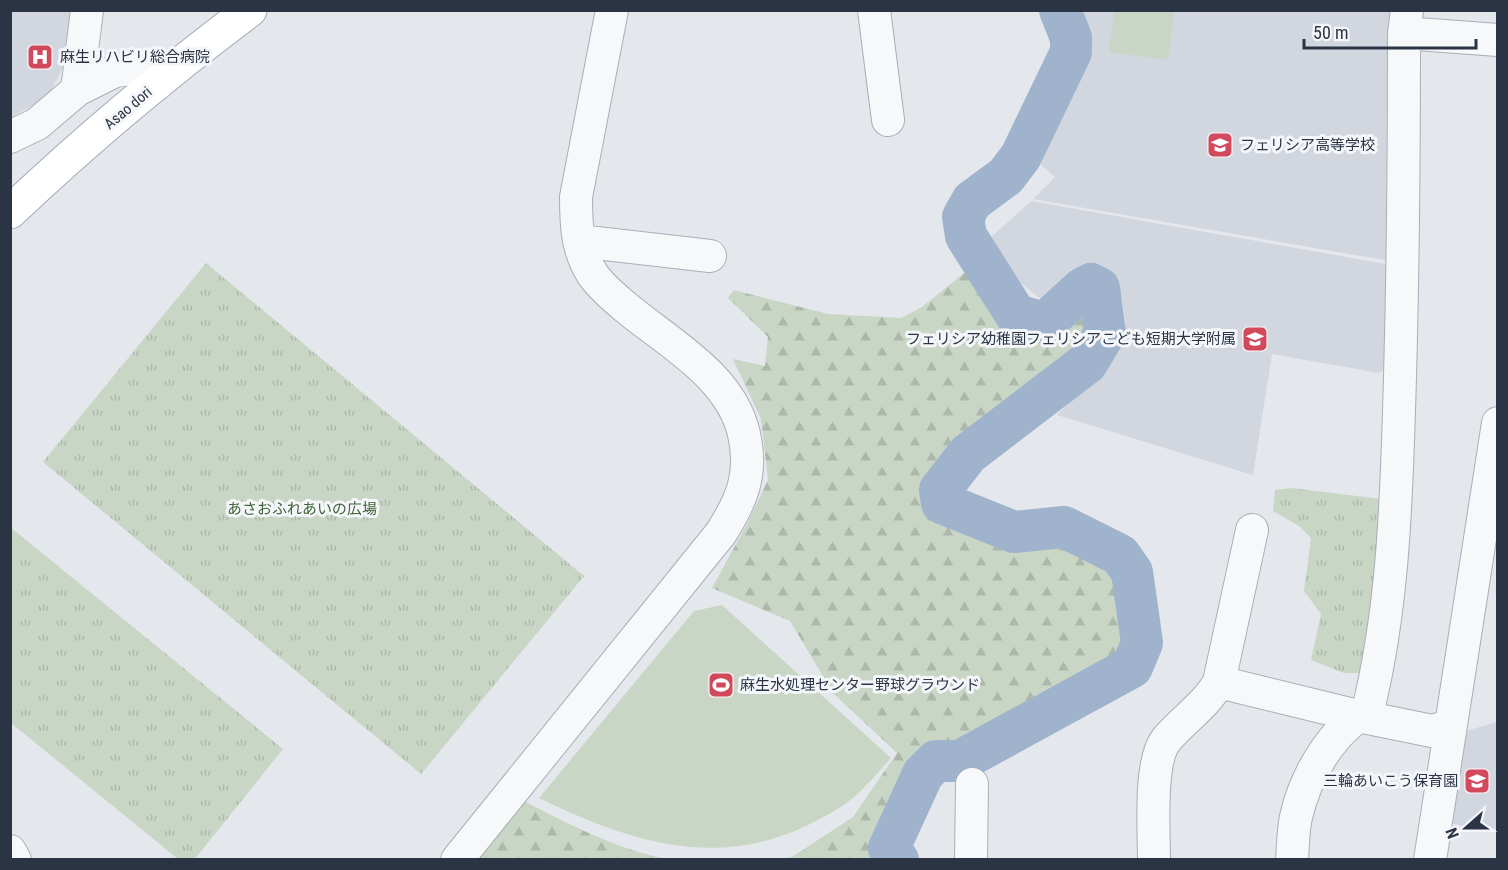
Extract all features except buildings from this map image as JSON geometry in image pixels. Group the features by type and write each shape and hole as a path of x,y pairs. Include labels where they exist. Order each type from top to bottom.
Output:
{"main road":[{"name":"Asao dori","path":"10,212 54,170 250,10"}],"street":[{"path":"77,90 87,10"},
{"path":"457,860 721,532 744,490 748,467 746,444 741,421 731,400 714,378 610,294 594,276 584,258 575,227 581,166 612,10"},
{"path":"874,10 888,120"},
{"path":"1292,860 1296,818 1310,775 1336,737 1358,716 1368,710 1378,668 1395,538 1405,22 1497,40"},
{"path":"10,138 37,124 77,90 115,71 139,68 157,84"},
{"path":"579,241 710,256"},
{"path":"1430,860 1497,423"},
{"path":"1154,860 1155,763 1165,742 1213,693 1220,682 1252,530"},
{"path":"1220,682 1358,716 1432,731 1450,726"},
{"path":"971,860 972,784"},
{"path":"10,851 15,860"}],"shaded area":[{"name":"麻生リハビリ総合病院","path":"11,11 70,11 77,39 48,97 11,117"},
{"name":"フェリシア高等学校","path":"1077,11 1397,11 1390,261 1033,199 1055,177 1040,164 1071,85 1088,53 1087,40"},
{"name":"フェリシア幼稚園フェリシアこども短期大学附属","path":"1031,201 1391,265 1390,365 1379,373 1272,354 1253,475 1057,415 1108,364 1126,324 1118,277 1101,268 1072,269 1042,300 1011,275 990,238"},
{"name":"三輪あいこう保育園","path":"1497,722 1497,828 1488,831 1449,823 1462,739 1466,731"}],"green space":[{"path":"1114,11 1174,11 1168,60 1109,52"},
{"name":"あさおふれあいの広場","path":"206,263 584,576 421,774 43,462"},
{"path":"968,270 1000,318 1030,336 1061,328 1074,306 1087,297 1096,315 1094,344 1073,367 1057,376 1036,377 1034,395 1017,424 1003,436 946,464 928,480 925,506 947,523 981,539 1040,550 1074,548 1107,561 1121,573 1129,608 1129,660 1100,694 1065,717 995,735 979,734 965,752 932,752 920,787 886,856 889,859 782,859 792,857 853,817 897,753 833,693 790,621 712,588 768,480 761,419 733,359 765,366 768,337 728,298 734,290 828,314 901,318 922,307"},
{"path":"1292,488 1381,499 1377,519 1377,588 1362,673 1344,673 1311,660 1321,614 1304,591 1311,538 1299,526 1273,511 1275,490"},
{"path":"10,527 283,749 195,859 178,859 11,723"},
{"name":"麻生水処理センター野球グラウンド","path":"722,605 891,758 868,783 842,806 806,826 771,839 737,846 703,848 637,837 571,813 539,798 694,611"},
{"path":"522,800 611,842 667,859 473,860"}],"waterway":[{"path":"898,860 889,848 923,774 936,761 960,761 1132,667 1142,643 1132,572 1120,555 1064,527 1014,532 942,503 940,490 968,454 1087,363 1105,333 1099,288 1091,284 1083,288 1045,323 1016,315 966,236 963,217 972,201 1006,176 1021,156 1071,52 1071,38 1060,10"}],"place":[{"name":"麻生リハビリ総合病院","path":"40,57"},
{"name":"フェリシア高等学校","path":"1220,145"},
{"name":"フェリシア幼稚園フェリシアこども短期大学附属","path":"1255,339"},
{"name":"麻生水処理センター野球グラウンド","path":"721,685"},
{"name":"三輪あいこう保育園","path":"1477,781"}]}
